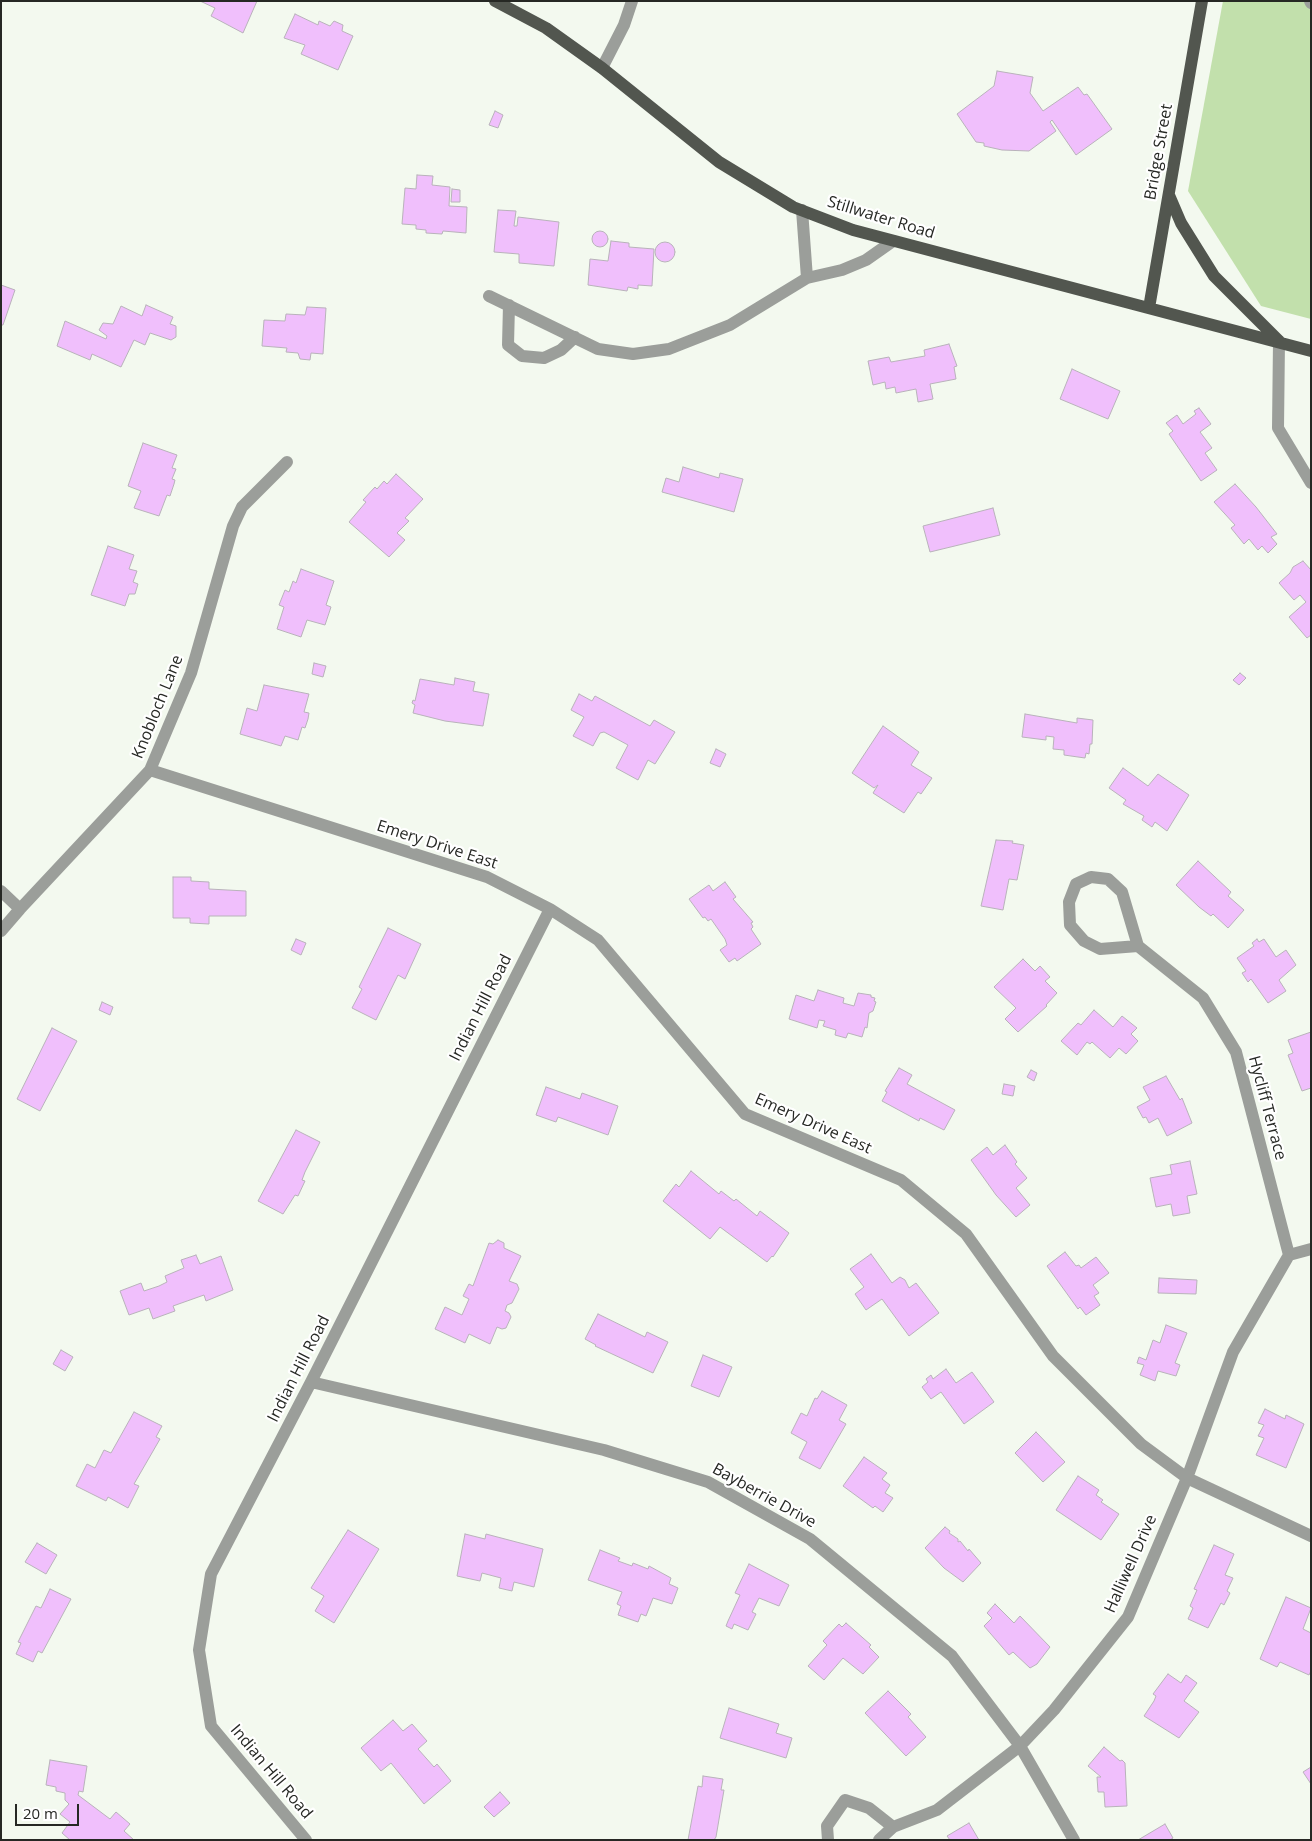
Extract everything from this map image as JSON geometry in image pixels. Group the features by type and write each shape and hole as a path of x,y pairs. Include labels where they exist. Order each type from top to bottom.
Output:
{"main road":[{"name":"Stillwater Road","path":"495,1 546,28 602,68 720,162 802,210 853,230 892,241 1279,341 1311,351"},
{"name":"Bridge Street","path":"1149,308 1202,1"},
{"path":"1168,195 1181,223 1214,276 1279,341"}],"street":[{"path":"602,68 624,25 632,1"},
{"path":"802,210 807,278"},
{"path":"489,296 598,349 633,354 669,349 730,325 807,278 842,270 866,260 892,241"},
{"path":"509,306 508,345 522,356 544,358 560,350 575,337"},
{"path":"1279,341 1278,428 1311,483"},
{"name":"Knobloch Lane","path":"1,931 150,770 191,673 233,526 242,507 287,462"},
{"name":"Emery Drive East","path":"150,770 487,877 550,908 598,940 745,1114 901,1180 966,1234 1053,1356 1141,1444 1187,1478 1311,1536"},
{"path":"1090,877 1108,879 1122,892 1138,946 1100,949 1084,941 1070,925 1069,902 1076,884 1090,877"},
{"path":"1,891 20,909"},
{"name":"Indian Hill Road","path":"306,1840 211,1726 199,1650 211,1574 311,1382 550,908"},
{"name":"Hycliff Terrace","path":"1138,946 1203,998 1236,1052 1289,1255"},
{"path":"1289,1255 1311,1249"},
{"name":"Halliwell Drive","path":"879,1840 893,1828 938,1810 1020,1746 1054,1710 1128,1618 1187,1478 1234,1352 1289,1255"},
{"name":"Bayberrie Drive","path":"311,1382 604,1450 708,1482 810,1539 952,1656 1020,1746 1074,1840"},
{"path":"828,1840 826,1826 845,1800 870,1808 893,1828"}],"green space":[{"path":"1223,1 1311,1 1311,319 1261,306 1188,191"}],"building":[{"path":"200,1 257,1 243,33 211,16 215,8"},
{"path":"295,14 318,25 319,21 330,26 334,21 343,25 342,31 353,36 338,70 301,54 305,45 284,38"},
{"path":"997,71 1033,77 1030,93 1043,111 1078,87 1084,95 1087,94 1112,129 1076,155 1052,120 1050,122 1056,131 1029,151 1002,150 976,142 957,114 994,86"},
{"path":"495,111 503,115 498,128 489,125"},
{"path":"417,175 433,176 432,185 450,187 449,206 467,207 466,233 443,231 442,234 426,233 426,230 416,229 416,225 402,224 405,188 416,189"},
{"path":"452,189 460,190 460,202 451,202"},
{"path":"498,210 516,211 514,226 517,226 518,217 559,222 554,266 519,263 519,254 494,252"},
{"path":"597,231 603,231 608,236 606,245 597,247 592,242 592,236"},
{"path":"611,241 629,243 629,247 654,249 652,286 638,285 638,289 628,287 627,291 588,285 590,259 608,261"},
{"path":"665,242 672,245 675,252 672,259 665,262 658,259 655,252 658,245"},
{"path":"1,285 15,290 3,325 1,325"},
{"path":"146,305 173,317 170,324 176,326 176,337 171,340 150,333 145,345 134,340 121,367 92,354 90,360 57,346 65,321 106,339 107,336 99,330 103,323 113,324 121,306 142,316"},
{"path":"307,307 326,308 323,354 311,353 310,360 300,359 298,353 286,352 287,348 262,346 264,320 285,321 286,314 305,315"},
{"path":"949,344 957,366 954,367 956,379 930,384 933,399 918,402 916,389 896,393 895,387 886,389 885,382 873,385 868,361 889,357 891,362 925,356 924,350"},
{"path":"1072,369 1120,391 1108,419 1060,399"},
{"path":"1199,408 1211,424 1200,432 1212,448 1205,453 1217,470 1201,481 1169,434 1173,431 1166,423 1177,415 1183,424 1196,414 1194,411"},
{"path":"143,443 177,455 172,468 176,469 172,479 175,480 174,484 170,496 167,495 159,516 134,508 141,491 128,486"},
{"path":"683,467 719,478 720,473 743,479 734,512 662,492 666,478 679,482"},
{"path":"396,474 423,499 405,518 409,521 397,533 405,540 389,557 349,522 366,502 363,500 375,487 377,489 384,481 387,484"},
{"path":"1235,484 1277,534 1271,537 1277,544 1268,553 1262,546 1258,550 1249,539 1244,544 1231,528 1235,525 1214,502"},
{"path":"993,508 1000,535 930,552 923,526"},
{"path":"108,546 134,555 129,569 137,571 133,582 138,584 135,594 129,594 125,606 91,595"},
{"path":"1303,561 1311,570 1311,635 1307,638 1289,617 1306,602 1300,595 1294,600 1279,583 1290,573 1293,567"},
{"path":"301,569 334,581 326,605 331,607 325,625 307,620 301,637 277,629 284,607 279,605 285,590 289,592 293,581 296,583"},
{"path":"314,663 326,666 323,677 312,674"},
{"path":"1240,673 1246,678 1239,685 1233,680"},
{"path":"455,678 475,682 473,691 489,694 483,726 445,721 413,713 415,705 412,703 413,700 415,701 420,679 454,685"},
{"path":"264,685 309,694 304,712 309,713 308,719 305,728 302,727 298,740 285,736 281,746 240,734 247,708 257,711"},
{"path":"579,694 592,701 595,696 650,726 654,720 675,732 655,764 648,760 638,780 616,768 628,745 604,732 600,733 593,746 573,736 584,717 571,710"},
{"path":"1025,714 1077,723 1077,718 1093,720 1092,744 1090,744 1089,754 1086,753 1085,758 1064,755 1064,750 1053,749 1054,737 1046,736 1046,740 1022,737"},
{"path":"883,726 919,752 911,765 932,778 921,794 918,792 904,813 873,793 878,785 874,788 852,773"},
{"path":"716,749 726,754 720,767 710,763"},
{"path":"1123,768 1148,786 1158,774 1189,795 1167,831 1155,822 1152,827 1142,820 1144,816 1123,804 1126,800 1109,788"},
{"path":"996,840 1013,841 1012,843 1024,845 1017,880 1009,879 1003,910 981,906"},
{"path":"1198,861 1231,892 1228,896 1244,910 1228,928 1213,914 1211,916 1199,907 1176,885"},
{"path":"173,877 191,877 191,881 209,882 209,889 246,891 246,916 209,916 209,924 190,923 190,918 173,918"},
{"path":"725,882 736,897 733,899 753,922 751,923 753,927 751,929 761,944 737,961 735,958 729,962 720,950 727,945 725,939 711,919 708,921 705,917 703,918 689,899 709,885 713,891"},
{"path":"388,928 421,944 405,979 398,975 376,1020 352,1008 362,989 359,987"},
{"path":"296,939 306,943 301,955 291,950"},
{"path":"1257,939 1259,942 1264,939 1276,957 1286,950 1296,965 1279,980 1286,991 1268,1003 1251,979 1248,982 1242,973 1246,971 1237,958 1254,946 1252,943"},
{"path":"1023,959 1035,971 1040,966 1050,977 1045,981 1057,993 1047,1006 1018,1032 1005,1019 1016,1008 994,987"},
{"path":"818,990 844,998 843,1003 854,1006 858,993 871,995 871,997 875,998 874,1001 876,1002 873,1011 869,1013 867,1028 865,1027 862,1037 848,1033 846,1038 835,1035 836,1030 823,1026 825,1021 819,1020 817,1028 789,1019 796,995 814,1001"},
{"path":"102,1002 113,1007 110,1015 99,1010"},
{"path":"1094,1010 1113,1027 1122,1016 1137,1028 1131,1034 1138,1041 1126,1054 1119,1048 1110,1058 1092,1042 1090,1044 1087,1042 1077,1055 1061,1041 1078,1023 1081,1025"},
{"path":"52,1028 77,1041 40,1111 17,1099"},
{"path":"1311,1032 1311,1088 1302,1091 1288,1055 1293,1053 1288,1040"},
{"path":"899,1068 912,1075 907,1084 955,1110 944,1130 920,1118 919,1121 882,1101 887,1092 885,1091"},
{"path":"1031,1070 1037,1073 1034,1081 1027,1077"},
{"path":"1166,1076 1180,1100 1182,1098 1192,1123 1167,1136 1158,1118 1149,1123 1146,1117 1143,1118 1137,1107 1150,1100 1143,1087"},
{"path":"1004,1084 1015,1086 1013,1096 1002,1094"},
{"path":"546,1087 580,1099 582,1093 618,1106 608,1135 558,1117 556,1122 536,1115"},
{"path":"296,1130 320,1142 305,1172 302,1180 305,1181 298,1196 295,1195 283,1214 258,1201"},
{"path":"1005,1145 1017,1162 1015,1164 1027,1178 1016,1188 1030,1205 1016,1217 996,1195 971,1160 987,1147 993,1155"},
{"path":"1190,1161 1197,1194 1187,1196 1190,1213 1173,1216 1171,1204 1156,1207 1150,1178 1172,1174 1170,1165"},
{"path":"691,1171 719,1194 721,1191 734,1201 736,1199 757,1216 760,1211 789,1233 773,1257 767,1262 720,1227 710,1239 663,1201 676,1184 679,1187"},
{"path":"498,1240 504,1243 504,1248 521,1256 509,1281 517,1284 519,1289 512,1303 507,1305 505,1311 511,1317 506,1328 497,1327 490,1344 469,1334 465,1343 435,1329 445,1307 462,1315 469,1299 463,1296 469,1284 473,1286 489,1243 493,1244"},
{"path":"1065,1252 1076,1266 1079,1265 1081,1268 1096,1257 1109,1273 1093,1285 1099,1293 1094,1296 1100,1305 1086,1315 1080,1307 1078,1309 1047,1266"},
{"path":"871,1254 892,1283 900,1277 905,1280 909,1288 916,1283 939,1313 909,1336 882,1299 866,1310 855,1294 864,1287 850,1269"},
{"path":"196,1255 200,1264 221,1256 233,1290 206,1301 204,1295 173,1306 175,1311 153,1319 149,1308 129,1315 120,1291 141,1283 144,1291 159,1286 167,1282 165,1276 184,1268 181,1260"},
{"path":"1159,1278 1197,1280 1196,1294 1158,1293"},
{"path":"598,1314 645,1337 647,1332 668,1342 653,1373 595,1346 585,1339"},
{"path":"1166,1325 1187,1333 1175,1363 1180,1365 1176,1376 1158,1371 1155,1381 1140,1375 1144,1365 1137,1363 1139,1357 1146,1360 1153,1340 1160,1343"},
{"path":"61,1350 73,1357 65,1371 53,1364"},
{"path":"703,1355 732,1367 719,1397 691,1386"},
{"path":"946,1369 956,1383 972,1372 994,1402 964,1424 941,1392 931,1399 922,1387 928,1382 926,1379 931,1375 933,1379"},
{"path":"822,1391 847,1405 839,1420 846,1424 820,1469 799,1458 807,1442 791,1433 801,1413 807,1416 815,1398 817,1399"},
{"path":"1265,1409 1285,1419 1286,1415 1304,1424 1286,1468 1256,1455 1264,1438 1258,1436 1264,1425 1258,1423"},
{"path":"134,1412 162,1426 156,1437 160,1439 134,1484 139,1486 128,1508 108,1497 106,1501 76,1486 87,1464 95,1468 104,1450 111,1453"},
{"path":"1036,1432 1065,1462 1043,1482 1015,1453"},
{"path":"864,1457 887,1473 882,1479 890,1485 885,1493 893,1498 883,1512 875,1506 873,1508 843,1486"},
{"path":"1078,1476 1099,1490 1096,1495 1103,1500 1101,1502 1119,1514 1101,1540 1056,1510"},
{"path":"945,1527 981,1563 963,1582 944,1568 925,1548"},
{"path":"348,1530 379,1549 334,1623 315,1611 324,1596 311,1588"},
{"path":"465,1534 485,1539 486,1534 543,1549 534,1587 514,1582 512,1591 499,1588 501,1578 482,1573 480,1581 457,1576"},
{"path":"37,1543 57,1555 46,1574 25,1562"},
{"path":"1214,1545 1234,1554 1225,1575 1233,1578 1227,1591 1230,1593 1224,1605 1221,1603 1208,1628 1188,1619 1193,1608 1190,1606 1197,1590 1194,1589"},
{"path":"600,1550 620,1558 618,1561 632,1566 633,1563 648,1569 649,1566 671,1578 669,1584 678,1588 672,1604 653,1598 646,1616 641,1614 638,1622 618,1615 621,1606 617,1604 622,1592 588,1580"},
{"path":"749,1564 789,1585 779,1606 759,1598 752,1612 756,1614 748,1630 734,1624 732,1629 726,1626 740,1595 735,1593"},
{"path":"50,1589 71,1599 42,1653 38,1651 33,1662 16,1654 21,1643 18,1642 36,1606 41,1608"},
{"path":"1286,1597 1311,1608 1303,1629 1311,1633 1311,1671 1309,1675 1280,1662 1277,1667 1260,1659"},
{"path":"995,1604 1014,1623 1020,1616 1050,1647 1037,1664 1030,1668 1013,1652 1009,1655 984,1626 992,1618 987,1613"},
{"path":"846,1623 871,1645 869,1647 879,1657 863,1674 843,1658 824,1680 808,1666 827,1645 823,1641 839,1624 842,1627"},
{"path":"1168,1674 1181,1683 1186,1675 1197,1683 1184,1701 1199,1712 1179,1738 1144,1716 1154,1701 1156,1696 1153,1694"},
{"path":"888,1691 911,1714 908,1717 926,1737 906,1756 865,1713"},
{"path":"729,1708 779,1724 776,1733 792,1738 786,1758 720,1738"},
{"path":"393,1720 403,1731 412,1724 427,1741 418,1749 434,1767 437,1764 451,1781 424,1804 391,1763 381,1771 361,1748"},
{"path":"1104,1747 1125,1763 1127,1806 1105,1807 1104,1792 1098,1792 1097,1777 1101,1777 1088,1766"},
{"path":"50,1760 87,1766 83,1792 79,1791 78,1795 110,1819 116,1812 130,1824 124,1831 134,1840 70,1840 62,1833 70,1822 60,1814 69,1804 65,1800 65,1793 56,1791 56,1787 46,1785"},
{"path":"1311,1767 1311,1784 1303,1772"},
{"path":"703,1776 723,1779 721,1790 724,1790 716,1837 714,1840 688,1840 698,1786 702,1787"},
{"path":"500,1792 510,1803 494,1817 484,1807"},
{"path":"969,1823 979,1840 950,1840 947,1836"},
{"path":"1165,1824 1173,1838 1170,1840 1138,1840"}]}
